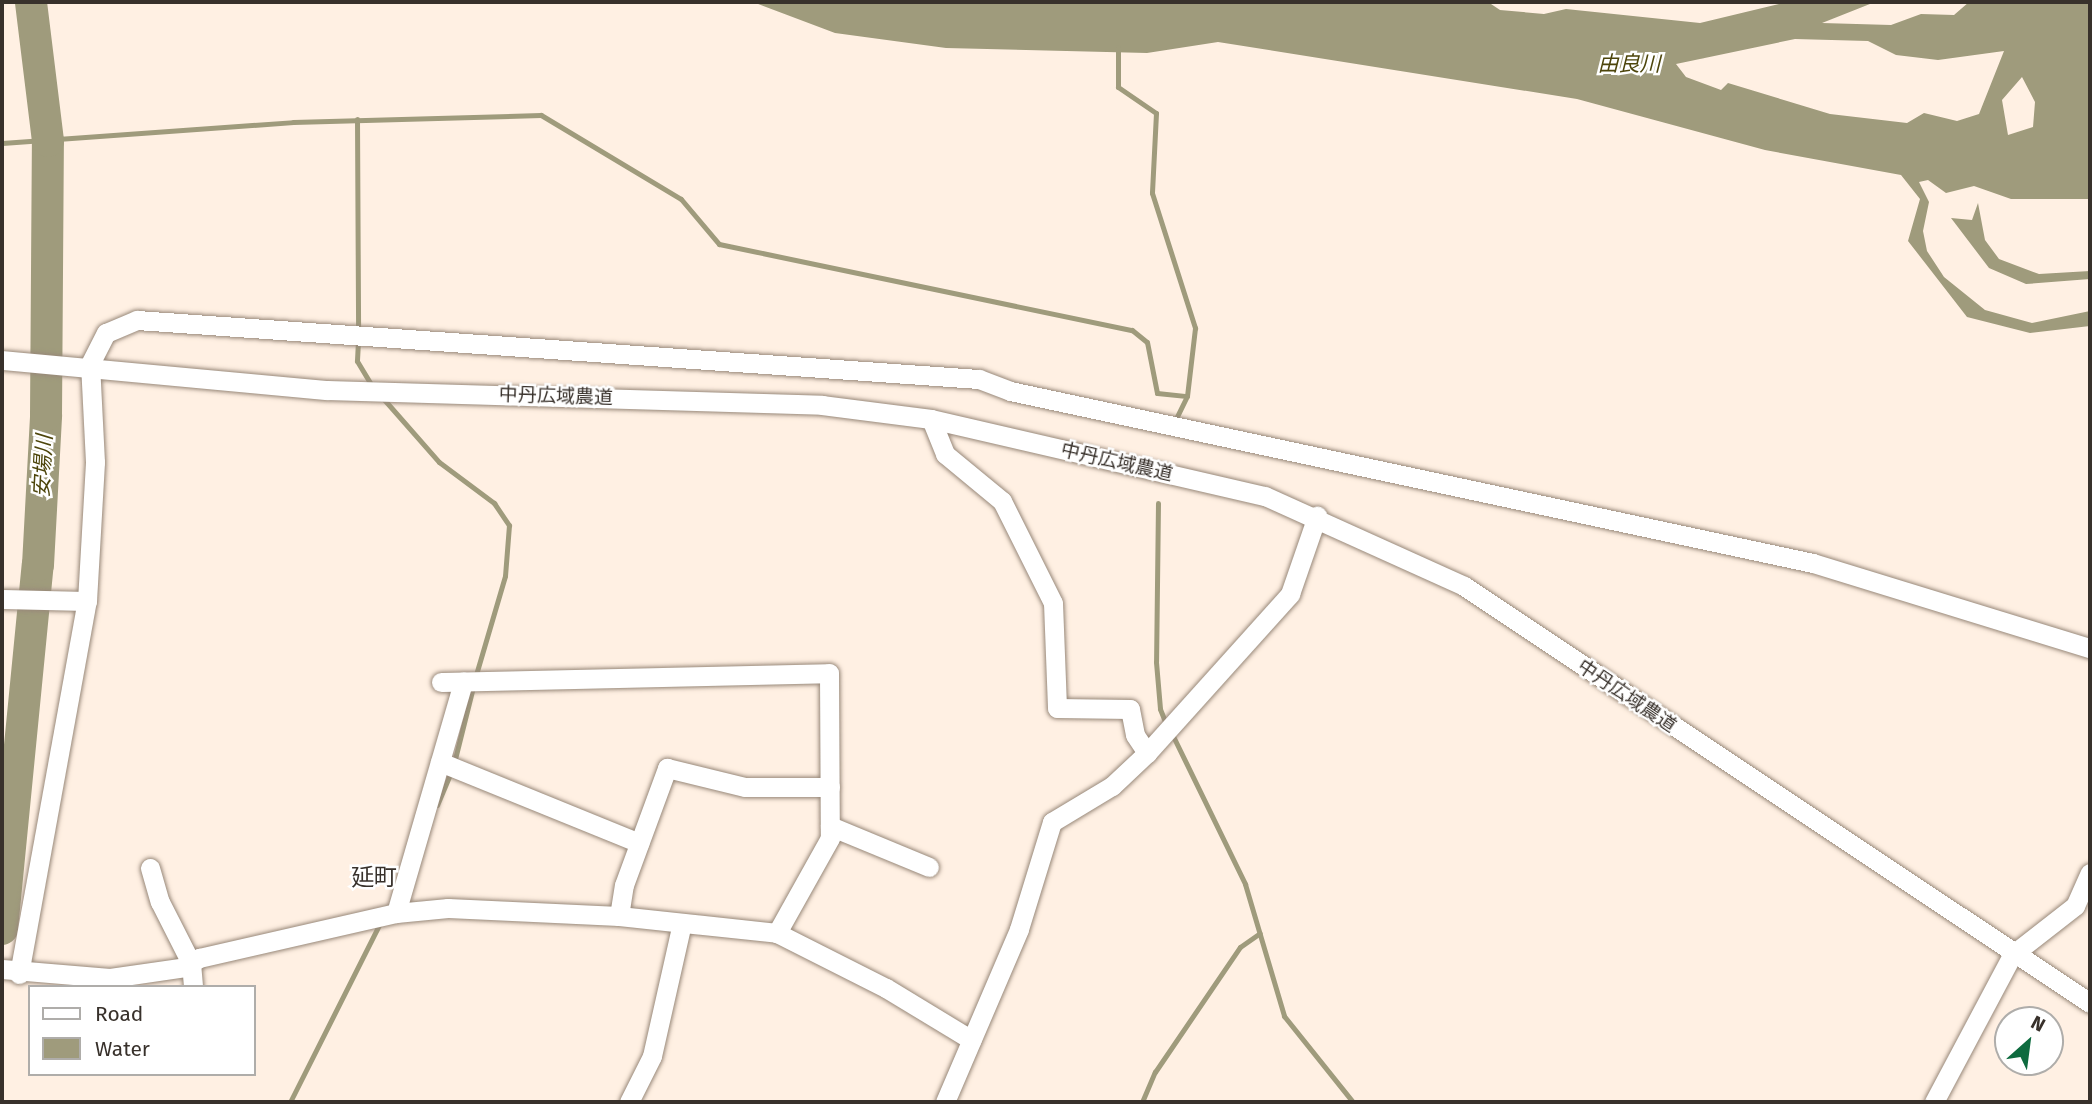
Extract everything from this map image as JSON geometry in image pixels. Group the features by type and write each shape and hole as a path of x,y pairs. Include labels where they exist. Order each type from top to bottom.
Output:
{"street":[{"path":"972,1040 886,988 777,933 619,916 448,908 396,913 191,963 110,978 10,971 87,601 95,463 86,364 106,333 137,320 979,379 1010,391 1813,563 2090,648"},
{"name":"中丹広域農道","path":"2,360 86,364 327,390 800,403 931,419 1240,490 1317,516 1464,586 2012,955 2090,1003"},
{"path":"931,419 945,454 1002,501 1052,603 1058,708 1130,709 1135,735 1153,746"},
{"path":"945,1102 1019,929 1052,822 1112,786 1187,712 1290,594 1317,516"},
{"path":"2,599 87,601"},
{"path":"441,682 828,673 830,838 777,933"},
{"path":"396,913 463,682"},
{"path":"440,762 639,843"},
{"path":"619,916 639,843 667,768 745,787 830,787"},
{"path":"830,826 929,867"},
{"path":"150,868 160,902 191,963 193,985"},
{"path":"1934,1102 2012,955 2075,906 2090,873"},
{"path":"629,1102 652,1056 682,923"}],"water":[{"name":"由良川","path":"753,2 1488,2 1500,10 1544,14 1566,9 1700,23 1787,2 1875,2 1822,23 1891,25 1921,14 1954,15 1969,2 2090,2 2090,199 2011,199 1974,186 1946,193 1928,180 1919,182 1929,202 1923,231 1927,251 1944,277 1985,310 2032,323 2090,311 2090,326 2030,333 1967,317 1908,241 1920,199 1901,175 1765,150 1577,99 1218,42 1147,53 946,48 835,33","holes":["1795,39 1868,41 1896,55 1938,60 2004,51 1979,114 1957,121 1924,113 1907,123 1830,114 1728,83 1721,90 1686,77 1676,64","2022,77 2035,102 2033,127 2008,135 2002,100"]},
{"path":"1978,203 1985,240 1999,259 2039,274 2090,271 2090,279 2026,284 1989,268 1951,218 1972,220"}],"waterway":[{"name":"安場川","path":"2,929 38,565 46,415 48,141 31,2"},
{"path":"1118,47 1118,87 1156,113 1152,193 1195,328 1187,396 1175,421"},
{"path":"2,143 293,122 541,115 681,199 719,244 1132,330 1147,342 1157,393 1187,396"},
{"path":"357,119 358,331"},
{"path":"358,341 357,361 372,386"},
{"path":"381,396 439,462 494,503 509,525 505,576 475,678"},
{"path":"1158,503 1156,662 1160,709 1167,726"},
{"path":"454,763 473,687"},
{"path":"1172,734 1245,884 1284,1016 1353,1102"},
{"path":"437,805 451,772"},
{"path":"290,1102 381,921"},
{"path":"1142,1102 1155,1072 1240,947 1260,933"}],"district":[{"name":"延町","path":"374,877"}]}
